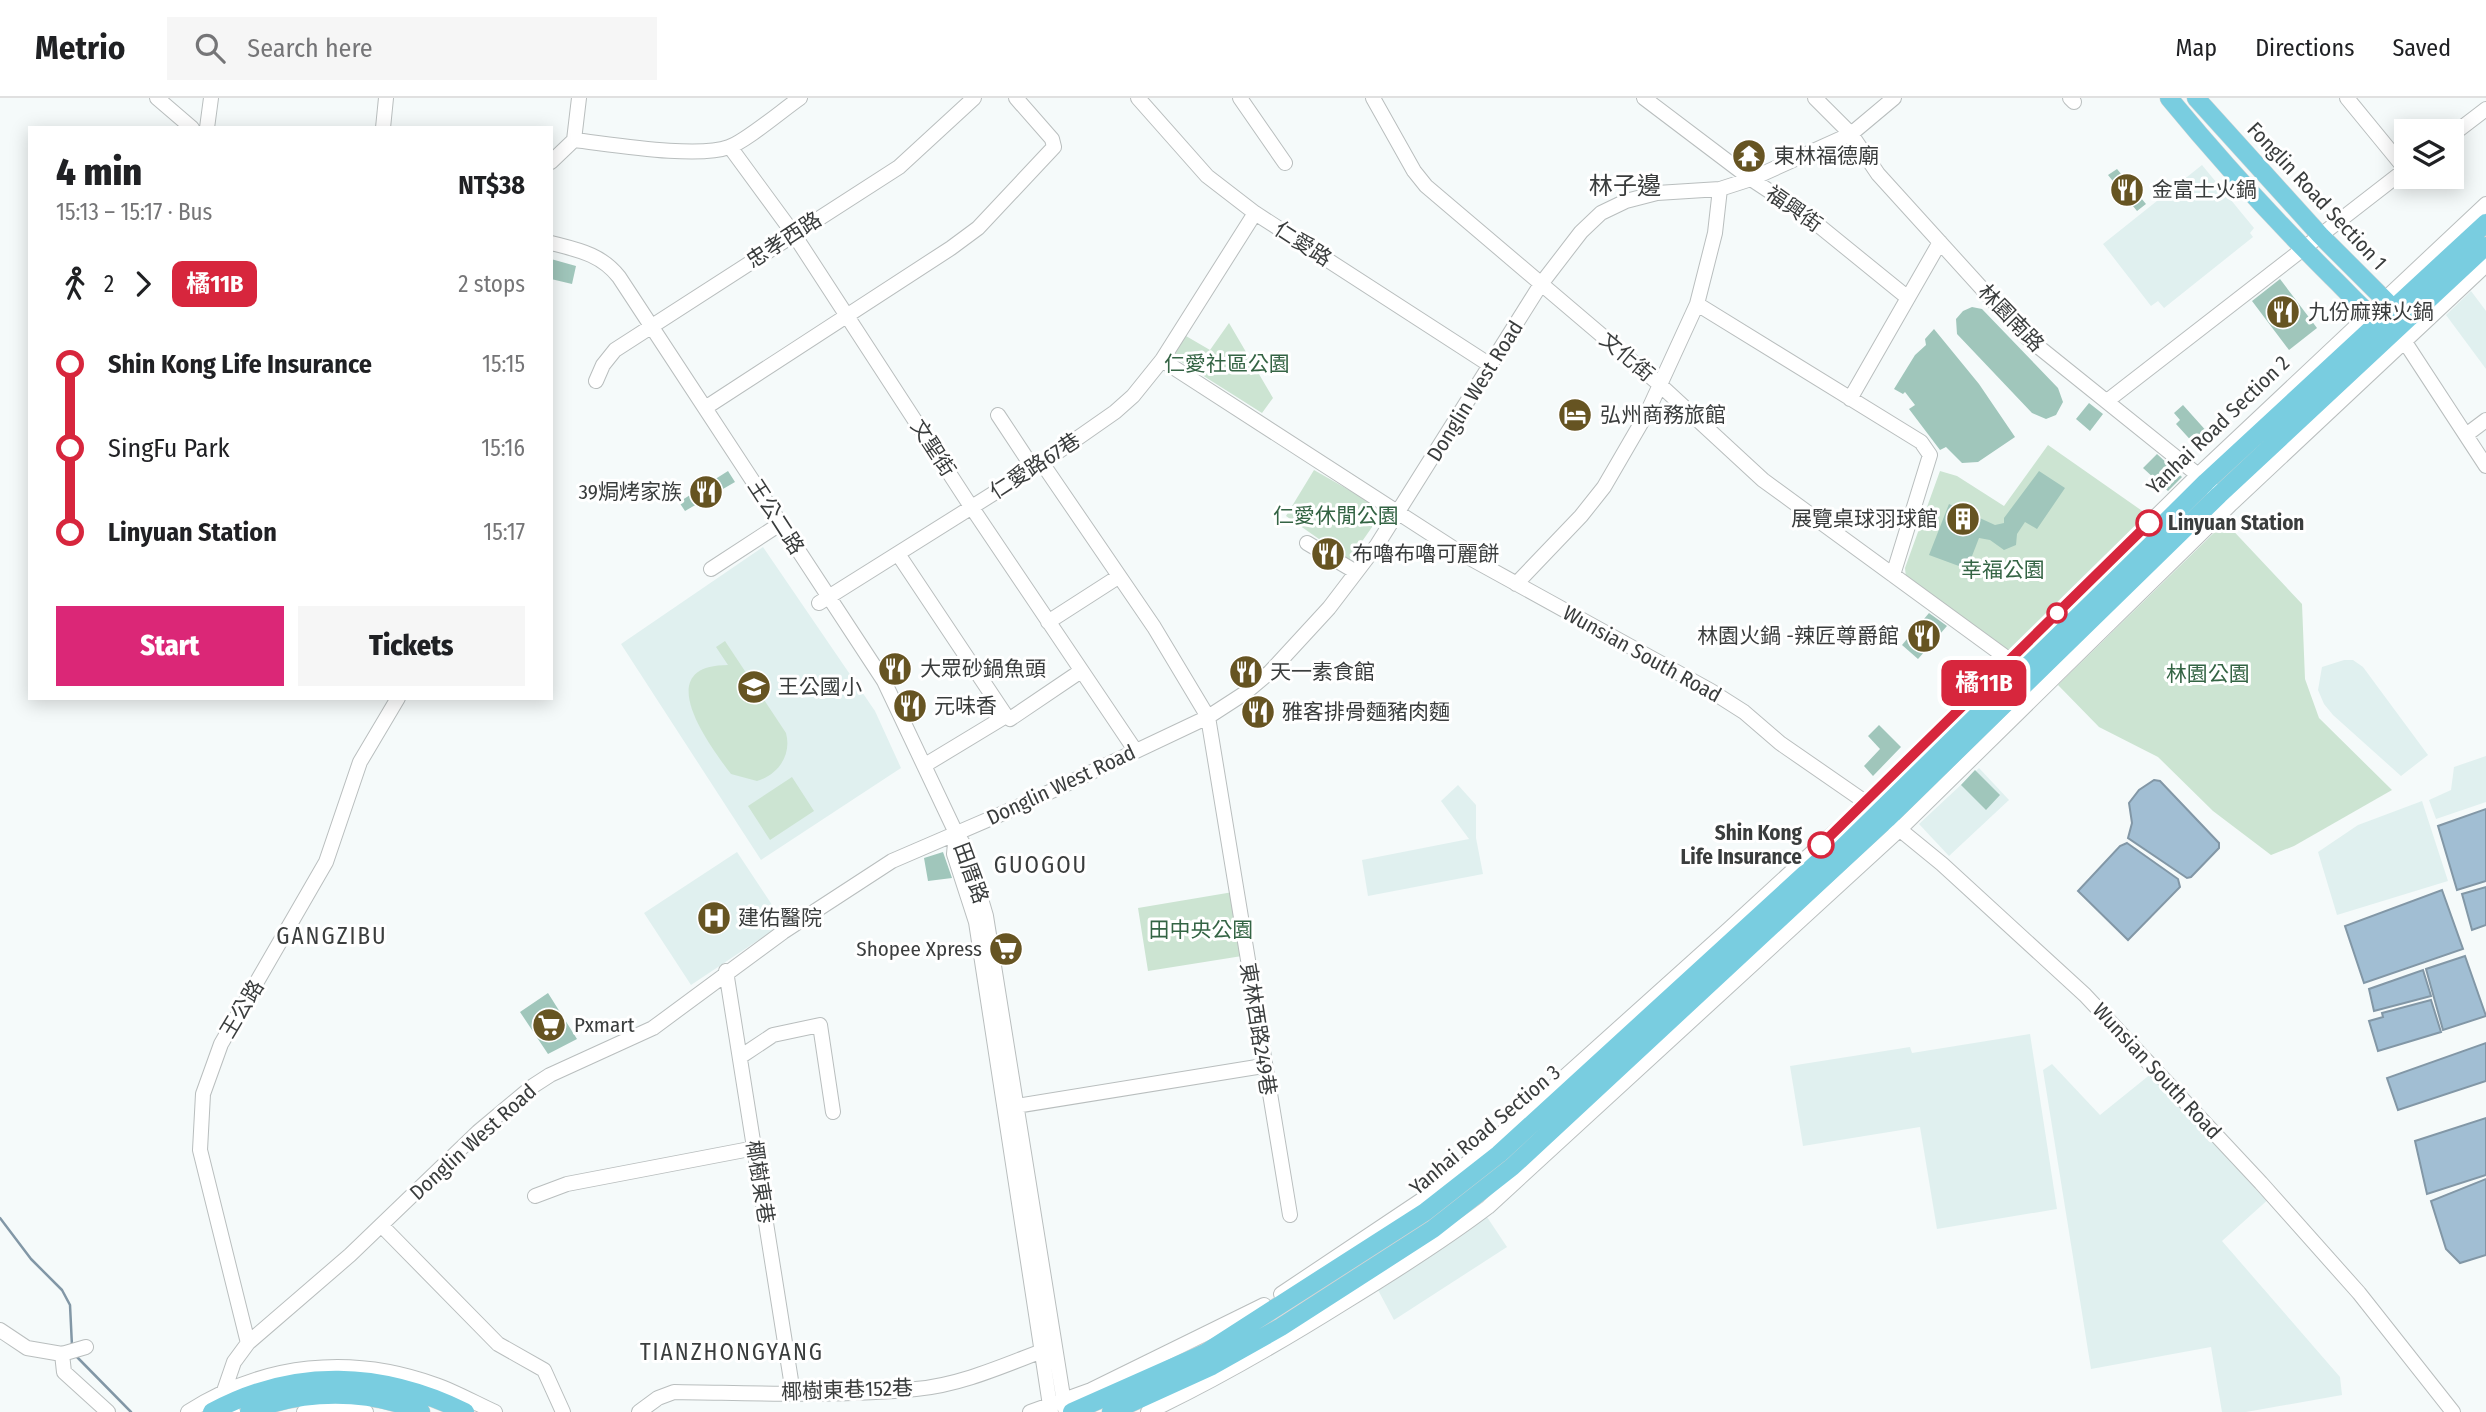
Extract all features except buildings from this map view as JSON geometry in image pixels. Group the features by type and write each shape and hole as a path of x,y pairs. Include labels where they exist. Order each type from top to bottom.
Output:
{"main road":[{"name":"Fonglin Road Section 1","path":"2169,98 2218,157 2303,248 2374,317"},
{"name":"Fonglin Road Section 1","path":"2196,98 2320,235 2388,304"},
{"name":"Yanhai Road Section 2","path":"1882,815 2213,489 2374,317 2486,223"},
{"name":"Yanhai Road Section 2","path":"2213,489 2401,336 2486,246"},
{"path":"2388,304 2401,336"},
{"path":"2374,317 2401,336"},
{"name":"Yanhai Road Section 3","path":"1111,1412 1283,1333 1452,1225 1517,1172 1719,965 1882,815"},
{"name":"Yanhai Road Section 3","path":"1060,1408 1205,1353 1432,1199 1719,965"},
{"path":"212,1412 229,1402 291,1385 349,1379 370,1380 415,1390 465,1412"},
{"path":"249,1412 294,1399 325,1395 378,1399 421,1412"}],"street":[{"path":"157,98 183,125"},
{"path":"207,126 211,98"},
{"path":"384,121 386,98"},
{"path":"553,160 574,140 579,98"},
{"path":"574,140 656,149 706,150 730,147 800,98"},
{"name":"忠孝西路","path":"596,381 603,365 615,350 899,167 974,98"},
{"path":"705,408 978,228 1054,147 1052,139 1016,98"},
{"name":"仁愛路","path":"1138,98 1207,176 1255,213 1490,365"},
{"path":"1240,98 1285,163"},
{"name":"文化街","path":"1373,98 1413,172 1426,186 1658,384 1763,480 2027,672"},
{"name":"福興街","path":"1644,98 1751,179 1807,216 1908,298"},
{"name":"林園南路","path":"1815,98 1851,134 1878,174 2025,336 2213,489"},
{"name":"Donglin West Road","path":"229,1402 234,1362 248,1343 382,1226 478,1132 533,1086 550,1075 653,1028 726,971 892,861 1208,717 1270,673 1329,608 1400,512 1541,284 1581,232 1601,213 1626,201 1657,193 1720,189 1751,179 1851,134 1894,98"},
{"path":"2347,98 2394,155"},
{"path":"2464,126 2486,109"},
{"name":"文聖街","path":"730,147 793,233 971,508 1135,750"},
{"path":"2107,401 2394,179"},
{"path":"1516,584 1581,516 1604,487 1647,413 1697,304 1715,233 1720,189"},
{"name":"Yanhai Road Section 2","path":"2388,304 2486,204"},
{"name":"仁愛路67巷","path":"824,600 1038,465 1115,412 1133,396 1162,360 1255,213"},
{"path":"1850,399 1940,242"},
{"name":"王公二路","path":"553,244 594,255 609,264 652,326 780,524 824,600 884,681 956,833"},
{"name":"Yanhai Road Section 2","path":"2401,336 2486,265"},
{"path":"1697,304 1921,442 1930,455 1893,575"},
{"path":"2401,336 2486,466"},
{"name":"Wunsian South Road","path":"1162,360 1459,552 1711,691 1744,712 1940,861 2085,995 2261,1183 2393,1334 2453,1412"},
{"path":"998,415 1038,465 1154,627 1208,717"},
{"path":"2466,435 2486,420"},
{"name":"Yanhai Road Section 2","path":"1882,815 2213,489"},
{"path":"711,569 780,524"},
{"path":"1307,542 1356,572"},
{"path":"898,554 1010,719 1081,671"},
{"path":"1048,622 1118,577"},
{"name":"王公路","path":"248,1343 202,1161 203,1094 221,1044 326,862 360,762 397,700"},
{"path":"925,765 1006,716"},
{"name":"東林西路249巷","path":"1208,717 1263,1066 1290,1215"},
{"name":"Yanhai Road Section 3","path":"1719,965 1882,815"},
{"name":"田厝路","path":"956,833 954,854 975,917 1011,1107 1048,1349 1060,1408"},
{"name":"椰樹東巷","path":"726,971 793,1393"},
{"path":"740,1057 774,1035 820,1025 833,1112"},
{"path":"1011,1107 1263,1066"},
{"path":"535,1196 568,1184 755,1148"},
{"path":"1432,1199 1452,1225"},
{"path":"382,1226 498,1344 544,1370 563,1412"},
{"path":"0,1330 27,1348 62,1353 83,1348"},
{"name":"Yanhai Road Section 3","path":"1148,1412 1209,1383 1283,1333"},
{"name":"椰樹東巷152巷","path":"639,1412 658,1398 674,1392 793,1393 917,1389 957,1381 1048,1349"},
{"path":"62,1353 64,1372 108,1412"},
{"path":"188,1412 229,1402 257,1378 319,1366 352,1366 409,1376 495,1412"},
{"path":"1030,1412 1060,1408"},
{"path":"304,1412 342,1409 366,1412"}],"shaded area":[{"path":"2202,165 2254,228 2250,233 2253,237 2164,308 2158,301 2151,306 2103,244"},
{"path":"2471,291 2486,311 2486,369 2446,315"},
{"name":"王公國小","path":"763,547 875,711 901,768 761,860 621,644"},
{"path":"2353,660 2363,667 2428,755 2401,776 2324,704 2318,690 2322,667"},
{"path":"2486,756 2486,802 2436,819 2429,800 2451,790 2454,767"},
{"path":"1979,768 2009,800 1949,856 1919,824"},
{"path":"1458,785 1476,805 1476,838 1483,874 1368,896 1362,860 1469,839 1441,801"},
{"path":"2422,801 2448,881 2337,915 2318,852 2358,825"},
{"name":"建佑醫院","path":"737,852 784,923 691,985 644,913"},
{"path":"2030,1034 2057,1209 1937,1229 1920,1127 1803,1146 1790,1066 1910,1047 1912,1053"},
{"path":"2052,1064 2100,1115 2157,1069 2271,1197 2222,1241 2340,1377 2342,1395 2246,1412 2222,1412 2211,1347 2091,1369 2043,1070"},
{"path":"1487,1217 1507,1247 1394,1320 1378,1290"}],"green space":[{"name":"仁愛社區公園","path":"1229,323 1273,398 1262,413 1172,356 1186,336 1210,350"},
{"name":"幸福公園","path":"2048,445 2148,515 2008,653 1906,578 1905,568 1940,471 1957,476 2004,506"},
{"name":"仁愛休閒公園","path":"1314,470 1384,510 1349,560 1286,516"},
{"name":"林園公園","path":"2225,522 2302,604 2305,679 2319,718 2392,790 2294,846 2271,855 2213,811 2158,757 2099,727 2058,685"},
{"path":"725,641 786,733 787,749 782,763 771,774 757,781 731,774 699,726 692,708 689,692 692,678 705,668 728,665 716,647"},
{"path":"792,777 814,811 770,840 748,806"},
{"name":"田中央公園","path":"1233,892 1242,956 1148,971 1138,908"}],"water":[{"path":"2154,780 2160,781 2219,843 2219,848 2191,877 2187,878 2128,838 2132,823 2129,803 2139,790"},
{"path":"2486,809 2486,881 2457,890 2438,826"},
{"path":"2127,843 2178,879 2180,887 2128,940 2078,891 2120,846"},
{"path":"2486,887 2486,925 2472,930 2462,894"},
{"path":"2442,890 2463,949 2364,983 2345,926"},
{"path":"2465,956 2486,1016 2443,1030 2426,969"},
{"path":"2423,970 2431,996 2374,1011 2369,989"},
{"path":"2431,1000 2441,1032 2378,1051 2369,1021 2383,1017 2382,1013"},
{"path":"2486,1043 2486,1081 2398,1110 2387,1078"},
{"path":"2486,1118 2486,1175 2427,1194 2415,1141"},
{"path":"2486,1179 2486,1255 2460,1263 2446,1249 2431,1201"}],"waterway":[{"path":"0,1218 31,1259 62,1290 70,1305 72,1346"},
{"path":"76,1356 131,1412"}],"bus line":[{"name":"橘11B","path":"1821,845 2149,523"}],"place":[{"name":"東林福德廟","path":"1749,156"},
{"name":"金富士火鍋","path":"2127,190"},
{"name":"九份麻辣火鍋","path":"2283,312"},
{"name":"弘州商務旅館","path":"1575,415"},
{"name":"39焗烤家族","path":"706,492"},
{"name":"展覽桌球羽球館","path":"1963,519"},
{"name":"Linyuan Station","path":"2149,523"},
{"name":"布嚕布嚕可麗餅","path":"1328,554"},
{"name":"林園火鍋 -辣匠尊爵館","path":"1924,636"},
{"name":"大眾砂鍋魚頭","path":"895,669"},
{"name":"天一素食館","path":"1246,672"},
{"name":"王公國小","path":"754,687"},
{"name":"元味香","path":"910,706"},
{"name":"雅客排骨麵豬肉麵","path":"1258,712"},
{"name":"Shin Kong Life Insurance","path":"1821,845"},
{"name":"建佑醫院","path":"714,918"},
{"name":"Shopee Xpress","path":"1006,949"},
{"name":"Pxmart","path":"549,1025"}],"district":[{"name":"林子邊","path":"1625,186"},
{"name":"GUOGOU","path":"1041,865"},
{"name":"GANGZIBU","path":"332,936"},
{"name":"TIANZHONGYANG","path":"732,1352"}]}
